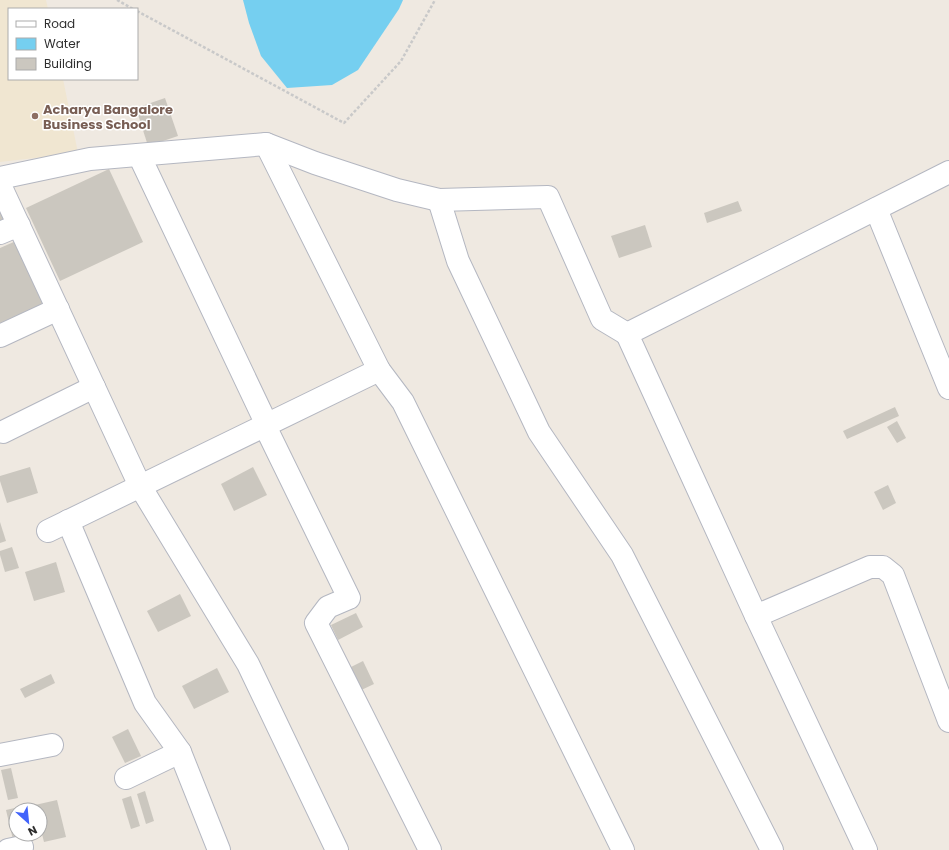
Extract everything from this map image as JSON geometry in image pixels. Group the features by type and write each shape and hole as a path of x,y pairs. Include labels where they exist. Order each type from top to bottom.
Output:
{"street":[{"path":"266,144 379,370 403,402 623,850"},
{"path":"0,178 90,159 266,144 315,163 397,190 439,200 548,197 602,319 627,334 756,616 866,850"},
{"path":"140,155 266,425 265,426 349,598 328,607 316,623 430,850"},
{"path":"627,334 949,172"},
{"path":"0,185 9,229 58,309 140,486 248,664 337,850"},
{"path":"439,200 458,262 539,432 622,555 772,850"},
{"path":"876,209 949,388"},
{"path":"0,336 58,309"},
{"path":"48,531 379,370"},
{"path":"4,432 94,387"},
{"path":"68,521 145,703 180,752 219,850"},
{"path":"756,616 870,567 883,567 893,575 949,721"},
{"path":"0,755 52,745"},
{"path":"126,778 180,752"}],"path":[{"path":"117,0 131,8"},
{"path":"138,12 344,123 401,61 434,0"}],"shaded area":[{"name":"Acharya Bangalore Business School","path":"0,0 46,0 48,8 8,8 8,80 63,80 78,153 0,162"}],"water":[{"path":"243,0 403,0 399,9 358,70 332,85 287,88 261,56 249,23"}],"building":[{"path":"165,98 178,136 148,146 136,108"},
{"path":"109,169 143,242 60,281 26,208"},
{"path":"738,201 742,211 707,223 704,213"},
{"path":"0,211 6,223 0,226"},
{"path":"645,225 652,247 619,258 611,236"},
{"path":"16,241 47,308 0,331 0,248"},
{"path":"895,407 899,416 847,439 843,431"},
{"path":"897,421 906,438 897,443 887,427"},
{"path":"30,467 38,493 7,503 0,481 0,476"},
{"path":"253,467 267,495 234,511 221,484"},
{"path":"888,485 896,503 883,510 874,492"},
{"path":"0,522 6,541 0,543"},
{"path":"12,547 19,568 5,572 0,551"},
{"path":"56,562 65,592 34,601 25,572"},
{"path":"180,594 191,616 158,632 147,611"},
{"path":"356,613 363,627 338,640 331,625"},
{"path":"363,661 374,684 355,693 343,671"},
{"path":"217,668 229,692 194,709 182,686"},
{"path":"51,674 55,683 25,698 20,689"},
{"path":"128,729 141,756 125,763 112,737"},
{"path":"11,768 18,798 8,800 1,770"},
{"path":"145,791 154,821 146,824 137,794"},
{"path":"131,796 140,826 131,829 122,799"},
{"path":"57,800 66,837 48,841 48,802"}],"place":[{"name":"Acharya Bangalore Business School","path":"35,116"}]}
